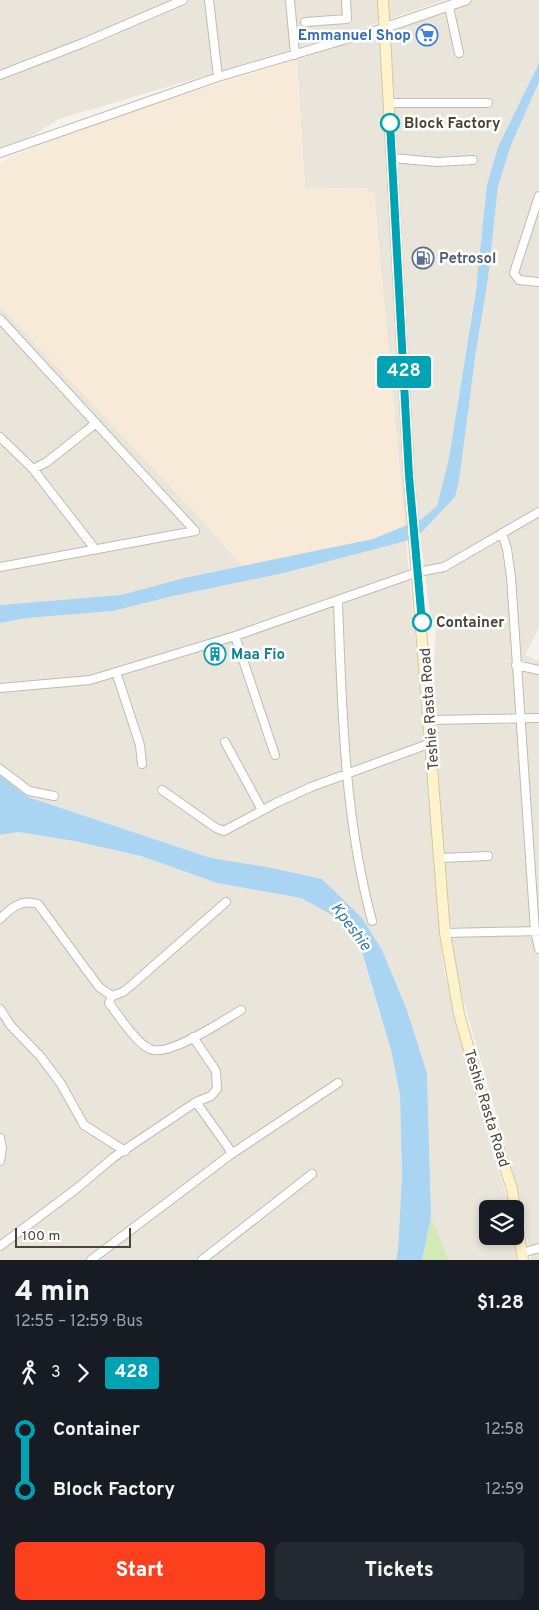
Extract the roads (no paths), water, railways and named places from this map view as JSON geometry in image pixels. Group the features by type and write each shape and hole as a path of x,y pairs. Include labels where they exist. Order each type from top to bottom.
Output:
{"main road":[{"name":"Teshie Rasta Road","path":"383,0 415,538 445,934 459,1014 485,1106 512,1189 522,1257"}],"street":[{"path":"0,75 83,43 183,0"},
{"path":"209,0 218,77"},
{"path":"290,0 295,55"},
{"path":"305,22 347,19 346,0"},
{"path":"0,153 218,77 384,28 466,0"},
{"path":"449,7 459,53"},
{"path":"388,103 488,103"},
{"path":"392,158 437,162 473,160"},
{"path":"539,196 514,273 519,280 539,282"},
{"path":"0,319 195,531 0,567"},
{"path":"34,469 47,462 96,422"},
{"path":"0,437 34,469 95,550"},
{"path":"0,688 90,680 235,636 338,602 418,572 444,567 539,512"},
{"path":"502,533 511,577 516,664 539,949"},
{"path":"338,602 342,734 346,774 361,878 372,921"},
{"path":"235,636 275,755"},
{"path":"516,664 539,670"},
{"path":"116,672 140,745 142,764"},
{"path":"430,720 539,718"},
{"path":"225,742 262,810"},
{"path":"162,790 216,828 224,830 262,810 346,774 431,743"},
{"path":"0,770 29,790 54,796"},
{"path":"439,858 488,856"},
{"path":"0,918 11,907 19,904 28,901 38,904 99,987 112,996"},
{"path":"226,902 124,992 112,996 109,1003 143,1044 152,1050 163,1050 194,1037 241,1010"},
{"path":"445,934 537,931"},
{"path":"0,1009 11,1026 41,1057 61,1084 84,1125 125,1151"},
{"path":"0,1246 76,1189 114,1157 196,1102 211,1096 218,1089 219,1082 216,1072 194,1037"},
{"path":"90,1260 230,1155 338,1083"},
{"path":"196,1102 230,1150 230,1155"},
{"path":"0,1138 2,1148 0,1161"},
{"path":"202,1260 312,1174"},
{"path":"522,1257 539,1248"}],"water":[{"path":"539,63 539,82 511,145 498,186 488,279 476,351 459,481 455,497 420,534 406,541 284,573 173,596 113,611 27,618 0,623 0,605 121,595 184,578 373,539 422,519 437,506 449,458 476,290 487,185 498,147"},
{"name":"Kpeshie","path":"0,775 28,797 211,858 267,867 322,879 362,918 382,950 407,1010 427,1073 431,1217 422,1260 396,1260 402,1176 400,1095 391,1050 360,946 332,915 301,898 217,883 141,856 74,841 19,832 0,835"}],"place":[{"name":"Emmanuel Shop","path":"427,35"},
{"name":"Block Factory","path":"390,123"},
{"name":"Petrosol","path":"423,258"},
{"name":"Container","path":"422,622"},
{"name":"Maa Fio","path":"215,654"}]}
